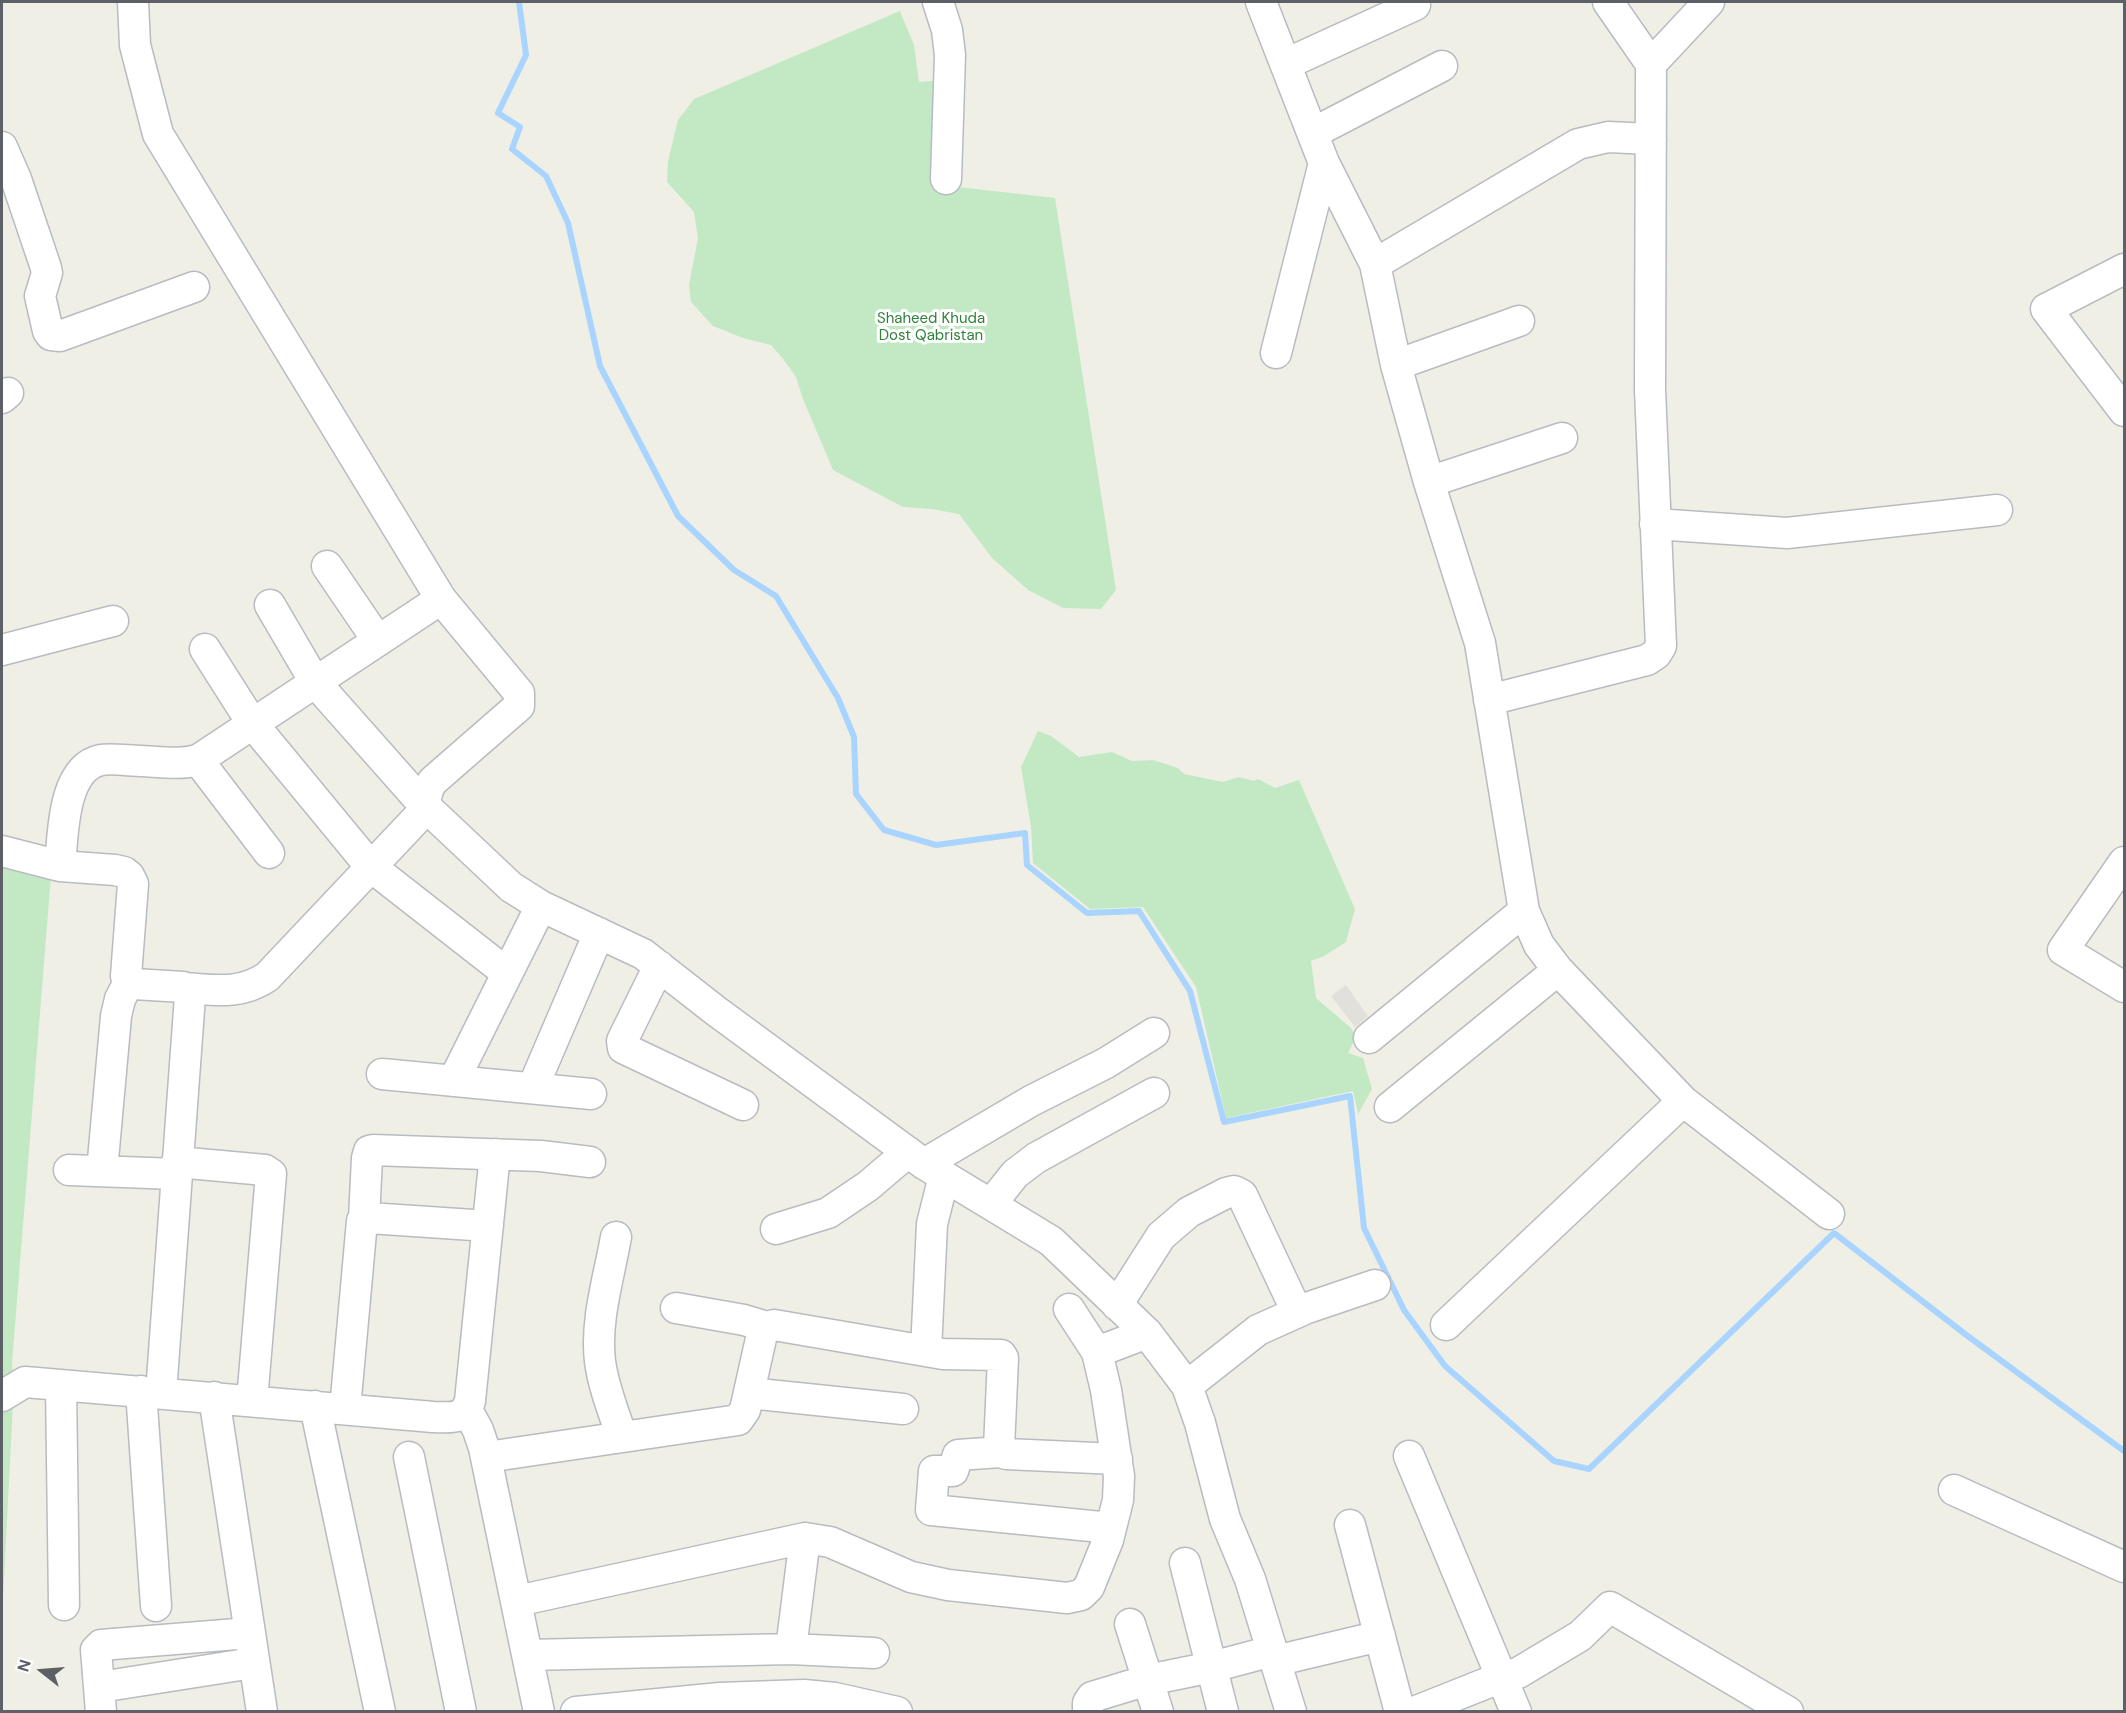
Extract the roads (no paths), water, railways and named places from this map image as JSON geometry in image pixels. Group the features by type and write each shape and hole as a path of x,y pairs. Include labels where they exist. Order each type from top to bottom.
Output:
{"street":[{"path":"2,851 60,866 115,870 129,876 133,884 126,976 138,985 239,990 253,986 267,977 420,814 433,781 519,706 519,693 441,599 158,134 135,45 133,2"},
{"path":"938,2 947,30 950,55 946,179"},
{"path":"1261,2 1324,163 1375,264 1396,365 1429,482 1480,643 1524,911 1539,945 1558,970 1683,1101 1829,1214"},
{"path":"1489,700 1647,660 1656,654 1660,646 1650,390 1651,64 1608,2"},
{"path":"1651,64 1709,2"},
{"path":"1286,64 1415,5"},
{"path":"1312,133 1442,66"},
{"path":"1375,264 1578,144 1608,137 1651,139"},
{"path":"2,147 16,179 46,268 40,296 48,331 51,335 60,336 194,287"},
{"path":"1276,353 1324,163"},
{"path":"2124,269 2046,309 2124,411"},
{"path":"1396,365 1519,321"},
{"path":"1429,482 1563,438"},
{"path":"1655,524 1787,533 1997,510"},
{"path":"327,566 378,641"},
{"path":"60,866 66,803 73,785 87,767 100,760 168,763 198,760 441,599"},
{"path":"270,605 315,682 424,805 510,887 541,906 643,954 716,1011 925,1164 1051,1240 1147,1333 1186,1386 1200,1423 1228,1527 1250,1579 1291,1712"},
{"path":"2,650 113,621"},
{"path":"205,649 252,723 370,866 507,973"},
{"path":"198,760 268,854"},
{"path":"2124,862 2063,950 2124,987"},
{"path":"453,1080 541,906"},
{"path":"1369,1038 1524,911"},
{"path":"533,1087 598,933"},
{"path":"659,966 622,1041 623,1048 743,1105"},
{"path":"1390,1107 1558,970"},
{"path":"102,1171 116,1016 120,999 130,980"},
{"path":"156,1606 151,1392 177,1168 190,996 185,988"},
{"path":"776,1229 828,1213 868,1186 925,1164 1031,1101 1106,1063 1154,1033"},
{"path":"382,1074 591,1094"},
{"path":"991,1204 1015,1174 1036,1158 1154,1094"},
{"path":"1446,1325 1683,1101"},
{"path":"345,1409 369,1151 541,1156 590,1162"},
{"path":"13,1389 61,1385 433,1417 459,1416 467,1410 470,1401 495,1154"},
{"path":"925,1164 932,1224 926,1351"},
{"path":"69,1170 177,1168 265,1170 272,1177 252,1401"},
{"path":"1117,1305 1161,1236 1189,1212 1226,1192 1234,1191 1242,1195 1297,1312"},
{"path":"364,1219 488,1226"},
{"path":"616,1238 598,1345 600,1364 622,1437"},
{"path":"1186,1386 1258,1330 1297,1312 1375,1286"},
{"path":"676,1308 744,1320 767,1327 774,1325 943,1354 1001,1355 1003,1358 999,1448 1001,1452"},
{"path":"517,1601 805,1538 830,1542 911,1577 948,1585 1067,1598 1081,1595 1089,1587 1111,1528 1118,1500 1119,1476 1097,1353 1069,1309"},
{"path":"486,1457 738,1420 745,1410 762,1334 767,1327"},
{"path":"1097,1353 1147,1333"},
{"path":"61,1385 64,1605"},
{"path":"749,1393 903,1409"},
{"path":"214,1397 262,1712"},
{"path":"315,1406 380,1712"},
{"path":"467,1410 478,1430 486,1457 539,1712"},
{"path":"1111,1528 931,1510 935,1470 953,1472 958,1455 1001,1452 1117,1459"},
{"path":"1409,1456 1516,1712"},
{"path":"409,1457 460,1712"},
{"path":"1954,1490 2124,1567"},
{"path":"1350,1525 1380,1636 1414,1711 1518,1673 1580,1636 1611,1607 1788,1712"},
{"path":"791,1649 805,1538"},
{"path":"1185,1563 1223,1712"},
{"path":"1130,1624 1158,1712"},
{"path":"249,1633 101,1645 96,1650 100,1699 254,1662"},
{"path":"1088,1712 1088,1703 1092,1697 1148,1680 1380,1636"},
{"path":"528,1655 791,1649 874,1653"},
{"path":"576,1712 720,1698 804,1695 835,1698 897,1712"}],"waterway":[{"path":"519,2 526,55 498,113 520,127 512,149 546,176 568,223 600,366 678,516 734,570 776,596 838,698 854,737 856,794 884,830 936,845 1025,833 1027,865 1087,913 1139,911 1190,991 1224,1122 1350,1096 1364,1228 1404,1310 1445,1366 1554,1461 1589,1469 1834,1233 1965,1334 2124,1451"}],"park label":[{"name":"Shaheed Khuda Dost Qabristan","path":"931,328"}]}
